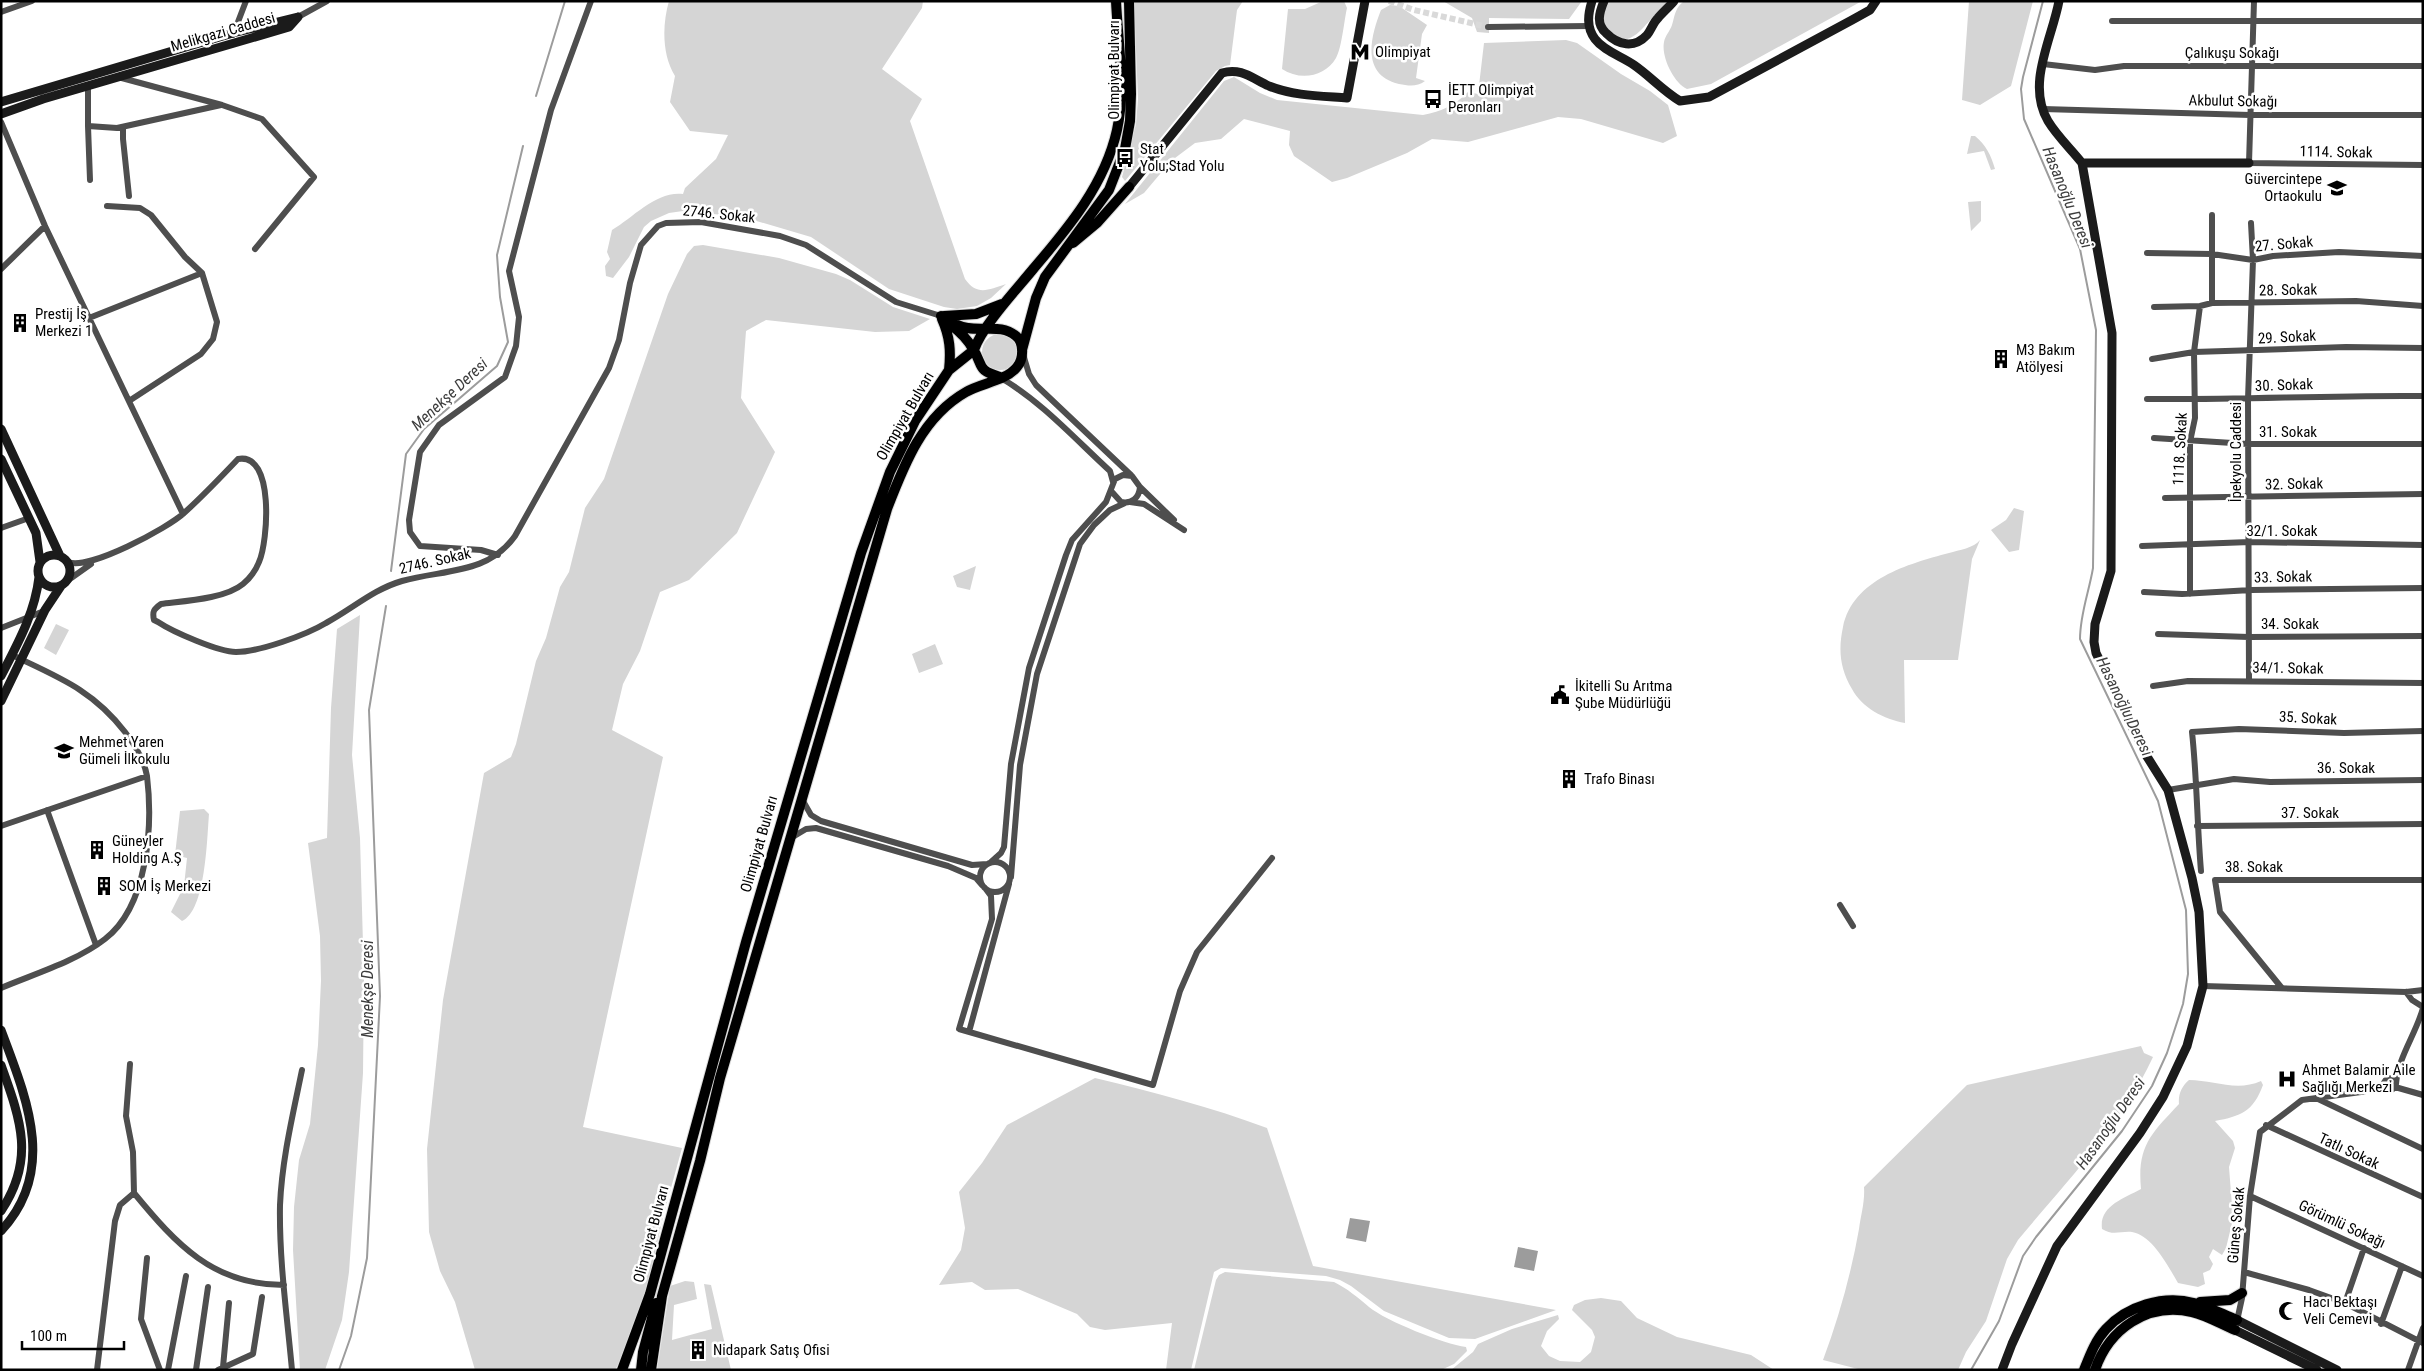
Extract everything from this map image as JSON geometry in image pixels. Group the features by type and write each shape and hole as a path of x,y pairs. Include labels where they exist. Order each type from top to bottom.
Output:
{"main road":[{"name":"Olimpiyat Bulvarı","path":"986,330 1005,303 1077,214 1100,178 1117,129 1121,87 1116,1"},
{"name":"Olimpiyat Bulvarı","path":"1022,351 1036,298 1045,277 1095,206 1108,191 1125,150 1130,121 1129,1"},
{"path":"1113,179 1116,185 1122,188 1129,187"},
{"path":"1077,214 1129,187"},
{"path":"1063,252 1097,223 1129,187"},
{"path":"940,316 965,317 1005,303"},
{"path":"940,316 960,327 986,330 996,328 1012,333 1018,338 1022,351 1016,368 1000,377 984,370 979,364 974,350 957,330 940,316"},
{"path":"940,316 949,336 951,350 949,370"},
{"path":"974,350 977,342 986,330"},
{"name":"Olimpiyat Bulvarı","path":"622,1370 650,1294 749,933 861,553 890,472 915,421 949,370 974,350"},
{"name":"Olimpiyat Bulvarı","path":"652,1370 657,1324 665,1286 700,1161 720,1078 887,509 904,466 917,442 933,419 966,391 1000,377"},
{"path":"642,1370 643,1352 652,1312 665,1286"},
{"path":"2084,1370 2100,1337 2114,1321 2129,1312 2145,1305 2165,1301 2230,1300 2242,1293"},
{"path":"2192,1302 2236,1325"},
{"path":"2095,1370 2101,1353 2111,1338 2131,1321 2143,1316 2170,1310 2182,1310 2236,1325"}],"street":[{"path":"2,10 32,1"},
{"path":"236,43 233,33 246,1"},
{"path":"298,17 327,1"},
{"path":"498,556 481,550 420,546 413,540 409,520 420,452 438,425 505,377 516,346 519,317 509,271 552,110 591,1"},
{"path":"1129,187 1222,73 1229,71 1243,72 1286,92 1347,98 1365,1"},
{"path":"1592,1 1588,14 1589,26 1594,38 1603,47 1680,101 1708,97 1870,10 1876,1"},
{"path":"1604,1 1599,12 1599,22 1603,31 1618,43 1630,45 1646,36 1656,20 1674,1"},
{"path":"2002,1370 2057,1246 2140,1133 2163,1097 2187,1046 2203,986 2199,912 2192,878 2168,790 2146,754 2120,702 2096,653 2094,642 2095,624 2110,571 2112,333 2082,163 2048,121 2039,94 2043,64 2059,1"},
{"path":"2082,163 2249,163 2250,65 2254,1"},
{"name":"Melikgazi Caddesi","path":"1,102 233,33 298,17"},
{"name":"Melikgazi Caddesi","path":"1,114 88,86 289,28 298,17"},
{"path":"2112,21 2423,21"},
{"path":"1488,27 1589,26"},
{"path":"1624,60 1630,45"},
{"name":"Çalıkuşu Sokağı","path":"2043,64 2095,70 2124,66 2423,66"},
{"path":"115,68 119,78 222,105 262,119 314,177 256,248"},
{"path":"88,86 90,180"},
{"path":"88,126 123,126 222,105"},
{"name":"Akbulut Sokağı","path":"2043,110 2423,115"},
{"path":"1,122 45,226 183,514"},
{"path":"123,126 129,196"},
{"name":"1114. Sokak","path":"2249,163 2423,166"},
{"path":"107,206 140,208 151,215 184,257 202,273 217,322 213,339 201,354 129,401"},
{"path":"2212,215 2212,303"},
{"name":"2746. Sokak","path":"94,561 160,530 183,514 238,459 249,459 255,463 263,485 267,525 259,562 252,574 242,585 230,591 161,604 154,608 152,613 154,620 166,627 234,652 252,650 275,644 325,624 378,590 401,581 477,566 498,556 515,536 609,368 619,340 638,252 645,239 658,226 677,222 701,222 780,236 806,244 896,302 940,316"},
{"name":"İpekyolu Caddesi","path":"2250,680 2248,399 2253,260 2251,223"},
{"path":"1,269 45,226"},
{"name":"27. Sokak","path":"2147,253 2212,254 2253,260 2273,256 2339,252 2423,256"},
{"path":"89,318 202,273"},
{"name":"28. Sokak","path":"2154,306 2200,306 2212,303 2356,301 2423,306"},
{"name":"1118. Sokak","path":"2190,594 2190,442 2195,418 2194,352 2200,306"},
{"name":"29. Sokak","path":"2152,358 2194,352 2346,347 2423,348"},
{"path":"1022,351 1029,374 1036,386 1132,476 1140,487 1184,530 1144,504 1117,500 1112,492"},
{"path":"1000,377 1021,390 1056,420 1110,471 1113,482 1112,492 1106,502 1072,540 1030,668 1010,764 1004,847 1001,854 989,863 980,876 984,886 998,892 1010,880"},
{"name":"30. Sokak","path":"2147,399 2248,399 2347,395 2423,396"},
{"path":"1,429 60,556 68,562 80,565 94,561"},
{"name":"31. Sokak","path":"2154,438 2190,442 2248,444 2423,444"},
{"path":"1,459 36,534 40,562 37,591 29,618 1,676"},
{"path":"1113,482 1123,475 1132,476"},
{"path":"969,1032 1010,880 1020,765 1037,674 1080,544 1110,510 1138,496 1140,487"},
{"name":"32. Sokak","path":"2165,498 2423,494"},
{"path":"1,528 29,518"},
{"name":"32/1. Sokak","path":"2142,546 2250,542 2423,545"},
{"path":"40,562 49,556 60,556"},
{"path":"38,577 48,586 64,584 94,561"},
{"path":"1,701 46,610 64,584 70,570 68,562"},
{"name":"33. Sokak","path":"2144,592 2190,594 2250,590 2423,588"},
{"path":"1,628 46,610"},
{"name":"34. Sokak","path":"2158,634 2249,637 2423,636"},
{"path":"1,988 96,945 113,932 126,917 136,894 145,853 149,812 145,764 133,742 110,713 86,692 12,656"},
{"name":"34/1. Sokak","path":"2153,686 2188,681 2250,680 2423,683"},
{"name":"35. Sokak","path":"2197,784 2192,732 2239,728 2344,732 2423,731"},
{"path":"1,826 146,776"},
{"name":"36. Sokak","path":"2168,790 2234,779 2270,782 2423,780"},
{"path":"2197,784 2197,826 2201,871"},
{"path":"802,796 804,806 810,815 821,821 972,865 989,863 1005,865 1010,880"},
{"path":"47,810 96,945"},
{"name":"37. Sokak","path":"2197,826 2423,824"},
{"path":"790,839 806,829 816,828 948,866 976,878 991,896 992,919 959,1029 1153,1085 1180,991 1198,952 1272,858"},
{"name":"38. Sokak","path":"2281,987 2220,912 2215,880 2423,880"},
{"path":"1840,905 1853,926"},
{"path":"2203,986 2406,992 2423,990"},
{"path":"2384,1086 2389,1090 2395,1086 2397,1071 2420,1025 2423,1008 2412,1000 2406,992"},
{"path":"1,1030 29,1114 33,1133 33,1155 31,1174 23,1199 19,1208 1,1231"},
{"path":"130,1064 126,1116 133,1152 134,1193 177,1243 212,1268 245,1281 262,1285 284,1285"},
{"path":"1,1065 19,1116 22,1134 18,1171 9,1199 1,1211"},
{"path":"292,1370 284,1285 280,1205 288,1140 302,1070"},
{"path":"2384,1086 2387,1078 2397,1071"},
{"path":"2387,1078 2393,1078 2395,1086"},
{"path":"2266,1126 2302,1100 2361,1092 2384,1086"},
{"path":"2395,1086 2423,1095"},
{"path":"2315,1097 2423,1149"},
{"name":"Güneş Sokak","path":"2236,1325 2242,1293 2250,1196 2260,1132 2266,1126"},
{"name":"Tatlı Sokak","path":"2266,1126 2423,1197"},
{"path":"97,1370 115,1221 120,1205 134,1193"},
{"name":"Görümlü Sokağı","path":"2250,1196 2423,1276"},
{"path":"2345,1303 2364,1248"},
{"path":"147,1258 141,1319 160,1370"},
{"path":"2381,1324 2402,1266"},
{"path":"2244,1272 2308,1290 2345,1303 2381,1324 2420,1342"},
{"path":"168,1370 186,1276"},
{"path":"196,1370 208,1288"},
{"path":"221,1369 253,1354 262,1297"},
{"path":"221,1369 229,1303"},
{"path":"2236,1325 2317,1370"},
{"path":"2236,1325 2337,1370"},
{"path":"2408,1370 2420,1342 2423,1328"}],"shaded area":[{"path":"669,1 923,1 922,8 882,69 922,99 910,121 965,279 978,290 988,290 1006,284 991,298 977,306 957,309 944,307 889,289 811,237 743,217 683,211 669,213 651,221 644,227 629,257 613,278 606,276 605,266 610,259 607,252 612,230 654,201 673,194 683,194 685,188 716,159 728,135 690,131 670,102 675,76 668,59 664,40 665,20"},
{"path":"1134,1 1243,1 1237,10 1230,65 1216,71 1125,181 1122,177 1136,124 1138,99"},
{"path":"1323,1 1344,1 1347,8 1336,58 1319,73 1304,76 1289,73 1282,69 1288,9 1305,9"},
{"path":"1443,1 1582,1 1569,19 1489,18 1489,33 1477,32 1472,18"},
{"path":"1608,1 1670,1 1632,37 1620,39 1605,26 1602,20 1602,13"},
{"path":"1684,1 1862,1 1711,84 1687,89 1673,75 1664,55 1665,40 1676,12"},
{"path":"1969,1 2033,1 2011,86 1980,105 1962,100"},
{"path":"1390,5 1399,6 1427,25 1422,34 1416,78 1425,81 1419,84 1403,85 1387,79 1379,73 1374,64 1372,43 1374,32 1381,10"},
{"path":"1566,40 1577,43 1668,105 1677,136 1663,143 1581,119 1558,117 1468,142 1432,139 1407,153 1347,178 1332,182 1294,156 1289,145 1290,131 1244,119 1221,139 1195,143 1171,161 1144,193 1125,204 1224,81 1234,77 1260,93 1277,100 1423,115 1447,107 1458,101 1468,92 1478,94 1484,43"},
{"path":"1971,136 1979,139 1985,147 1995,169 1991,170 1984,151 1967,154"},
{"path":"1981,201 1981,221 1971,231 1968,202"},
{"path":"703,245 779,258 836,274 850,280 893,307 930,319 909,331 875,332 766,320 746,331 741,398 775,452 737,533 689,580 660,592 640,651 623,684 612,730 663,757 583,1127 682,1148 663,1217 638,1328 615,1370 475,1370 455,1302 440,1271 429,1232 427,1149 443,1000 484,773 511,757 516,744 536,661 546,638 560,587 569,572 585,508 604,479 668,294 687,254 694,246"},
{"path":"1000,334 1007,335 1013,339 1017,345 1017,359 1013,365 1007,369 1000,370 993,369 987,365 983,359 982,352 983,345 987,339 993,335"},
{"path":"2014,508 2024,511 2019,550 2009,552 1991,530 2006,520"},
{"path":"1980,540 1972,559 1958,660 1904,660 1905,723 1889,719 1874,712 1856,696 1848,682 1841,659 1841,635 1849,610 1870,585 1884,576 1917,562 1970,547"},
{"path":"976,566 970,590 957,587 953,576"},
{"path":"360,615 352,755 360,838 364,980 363,1073 349,1272 342,1320 325,1370 300,1370 293,1250 294,1207 299,1160 310,1124 318,1045 321,981 320,936 308,843 327,838 331,708 337,629"},
{"path":"56,624 69,630 56,655 44,648"},
{"path":"935,644 943,664 919,673 912,654"},
{"path":"204,809 209,814 201,889 190,914 182,921 171,912 184,886 187,858 175,855 180,811"},
{"path":"2141,1046 2144,1053 2153,1057 2140,1082 2125,1107 2092,1153 2018,1240 2007,1259 1986,1321 1966,1352 1958,1370 1862,1370 1823,1360 1839,1312 1856,1246 1863,1208 1864,1187 1967,1085"},
{"path":"1095,1078 1182,1100 1267,1128 1313,1266 1556,1310 1475,1339 1449,1338 1384,1311 1340,1280 1326,1276 1221,1268 1214,1272 1191,1370 1166,1370 1172,1323 1105,1330 1090,1327 1077,1314 1018,1289 985,1290 972,1282 939,1285 961,1250 965,1228 959,1192 982,1163 1007,1125"},
{"path":"2189,1080 2234,1086 2261,1081 2263,1085 2255,1101 2245,1111 2239,1115 2215,1121 2233,1141 2235,1148 2229,1167 2233,1219 2226,1248 2222,1255 2213,1249 2209,1257 2213,1264 2210,1270 2203,1273 2205,1284 2198,1287 2178,1283 2159,1252 2139,1234 2132,1232 2117,1233 2102,1229 2104,1214 2108,1209 2141,1189 2140,1174 2144,1151 2154,1133 2179,1104 2181,1090"},
{"path":"1350,1218 1370,1221 1366,1242 1346,1238"},
{"path":"1518,1247 1538,1251 1534,1271 1514,1267"},
{"path":"1225,1272 1334,1282 1388,1319 1430,1337 1466,1347 1467,1351 1454,1364 1441,1370 1194,1370 1216,1280 1219,1275"},
{"path":"685,1281 694,1282 697,1299 674,1305 672,1340 712,1329 704,1284 711,1285 731,1370 657,1370 670,1286"},
{"path":"1601,1298 1621,1301 1637,1318 1677,1337 1751,1355 1774,1370 1451,1370 1473,1352 1478,1344 1512,1329 1558,1315 1559,1319 1547,1331 1541,1346 1549,1356 1560,1361 1580,1362 1591,1352 1595,1337 1592,1330 1572,1310 1574,1305 1585,1300"}],"waterway":[{"name":"Menekşe Deresi","path":"536,96 565,1"},
{"name":"Hasanoğlu Deresi","path":"1971,1370 1999,1321 2023,1256 2036,1237 2122,1131 2152,1086 2167,1053 2183,1004 2188,974 2186,910 2158,801 2080,639 2083,612 2093,568 2096,330 2080,249 2024,119 2021,89 2043,1"},
{"name":"Menekşe Deresi","path":"391,571 406,454 424,429 497,366 508,342 500,297 497,255 523,146"},
{"name":"Menekşe Deresi","path":"339,1370 351,1336 367,1258 380,996 369,710 386,606"}],"tunnel":[{"path":"1389,1 1414,10 1488,27"}],"place":[{"name":"Olimpiyat","path":"1360,52"},
{"name":"İETT Olimpiyat Peronları","path":"1433,99"},
{"name":"Stat Yolu;Stad Yolu","path":"1125,158"},
{"name":"Güvercintepe Ortaokulu","path":"2337,188"},
{"name":"Prestij İş Merkezi 1","path":"20,323"},
{"name":"M3 Bakım Atölyesi","path":"2001,359"},
{"name":"İkitelli Su Arıtma Şube Müdürlüğü","path":"1560,695"},
{"name":"Mehmet Yaren Gümeli İlkokulu","path":"64,751"},
{"name":"Trafo Binası","path":"1569,779"},
{"name":"Güneyler Holding A.Ş","path":"97,850"},
{"name":"SOM İş Merkezi","path":"104,886"},
{"name":"Ahmet Balamir Aile Sağlığı Merkezi","path":"2287,1079"},
{"name":"Hacı Bektaşı Veli Cemevi","path":"2288,1311"},
{"name":"Nidapark Satış Ofisi","path":"698,1350"}]}
